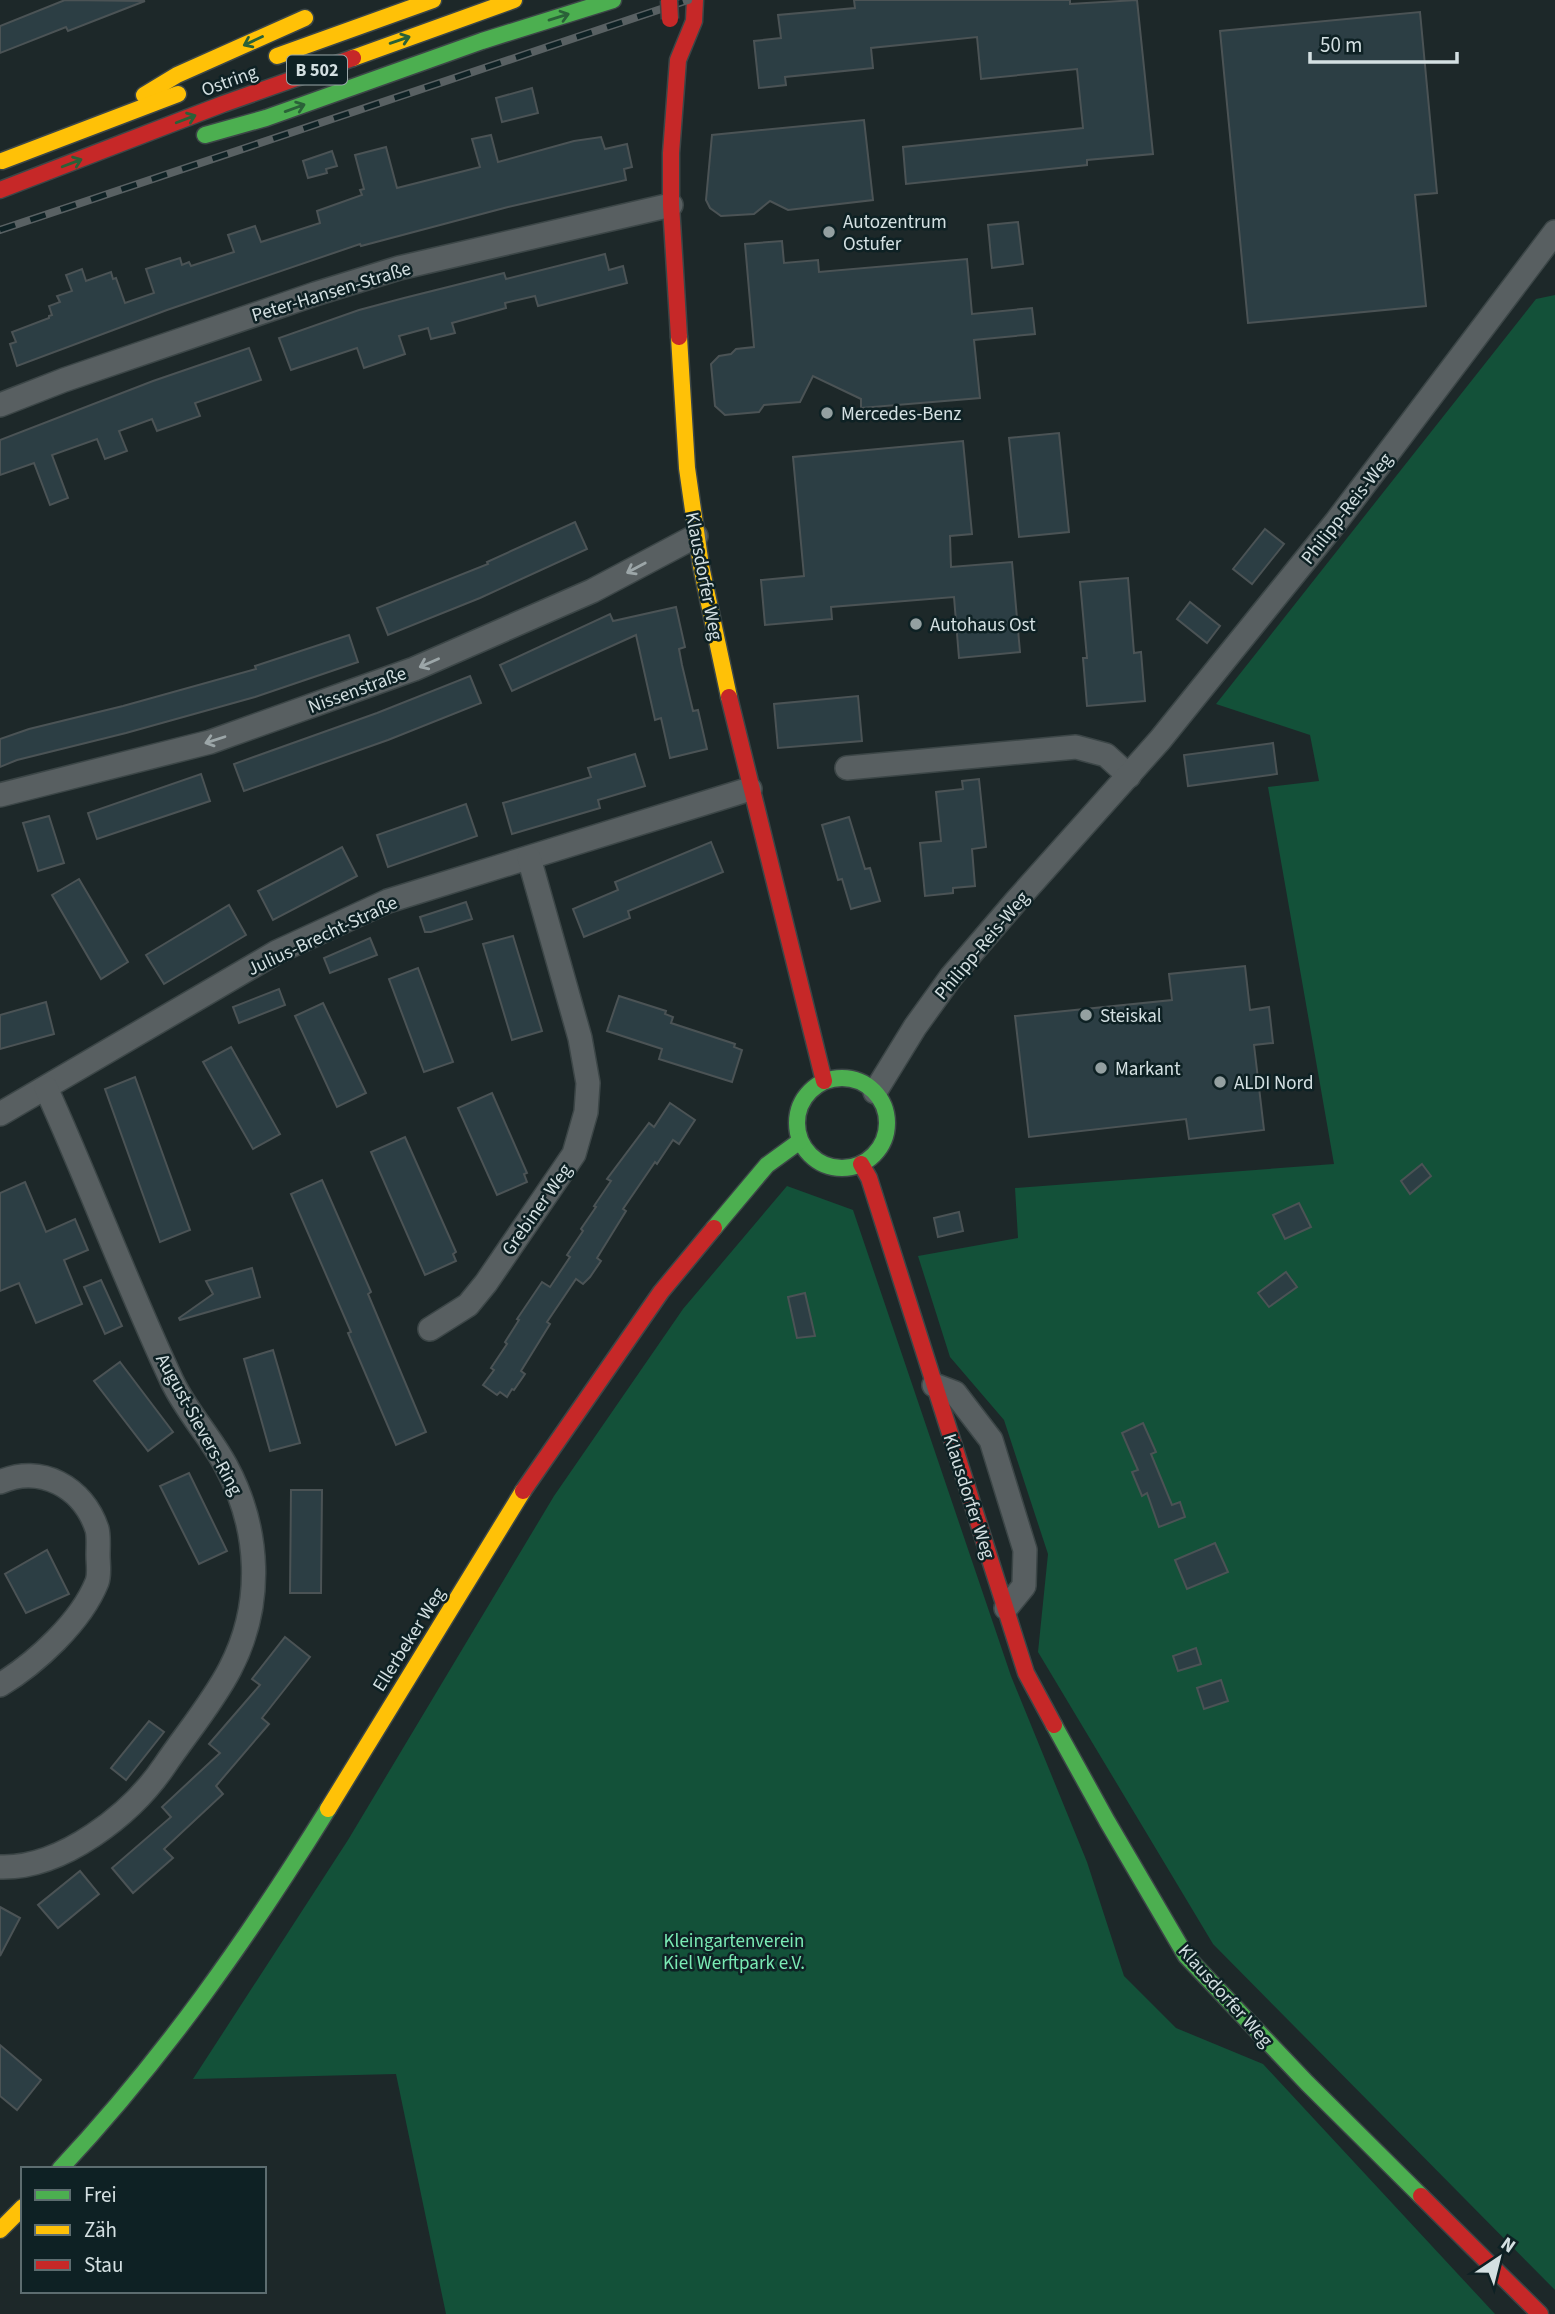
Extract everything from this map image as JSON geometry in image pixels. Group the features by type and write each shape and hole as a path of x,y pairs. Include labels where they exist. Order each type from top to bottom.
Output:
{"main road":[{"name":"Ostring","path":"259,63 433,0"},
{"name":"Ostring","path":"0,191 337,62 514,0"},
{"path":"123,143 184,139 266,118 482,41 613,0"},
{"name":"Klausdorfer Weg","path":"669,0 678,60"},
{"name":"Klausdorfer Weg","path":"696,5 694,21 678,60 672,117 671,205 686,457 696,536 750,789 824,1081"},
{"path":"91,126 177,75 316,13"},
{"name":"Ostring","path":"0,162 194,87"},
{"path":"837,1077 864,1083 875,1092 883,1104 887,1127 879,1149 861,1164 844,1168 826,1165 811,1156 800,1141 796,1124 800,1106 809,1091 824,1081 837,1077"},
{"name":"Ellerbeker Weg","path":"62,2167 108,2118 165,2048 269,1905 530,1480 660,1292 767,1165 800,1141"},
{"name":"Klausdorfer Weg","path":"861,1164 869,1178 1026,1673 1107,1821 1186,1956 1307,2084 1540,2314"},
{"path":"0,2230 21,2209"}],"street":[{"name":"Peter-Hansen-Straße","path":"0,405 64,380 399,268 671,205"},
{"name":"Philipp-Reis-Weg","path":"875,1092 915,1027 951,977 1160,740 1336,522 1555,232"},
{"name":"Nissenstraße","path":"0,794 210,742 414,669 592,592 696,536"},
{"path":"847,768 1076,747 1106,755 1129,776"},
{"name":"Julius-Brecht-Straße","path":"0,1114 277,952 388,901 750,789"},
{"name":"Grebiner Weg","path":"430,1329 468,1305 486,1283 574,1154 586,1112 588,1083 580,1038 529,858"},
{"name":"August-Sievers-Ring","path":"0,1867 37,1863 66,1850 102,1831 136,1802 160,1773 230,1669 250,1611 255,1573 252,1535 242,1498 225,1464 173,1384 46,1088"},
{"name":"Klausdorfer Weg","path":"934,1385 956,1392 991,1440 1025,1549 1024,1586 1006,1608"},
{"path":"0,1482 12,1477 40,1475 62,1484 82,1499 98,1530 99,1578 86,1605 59,1635 26,1669 0,1685"}],"green space":[{"path":"1555,295 1555,2290 1213,1944 1038,1652 1048,1554 1004,1420 950,1357 918,1256 1018,1238 1015,1188 1334,1164 1268,787 1319,781 1310,735 1216,704 1536,299"},
{"name":"Kleingartenverein Kiel Werftpark e.V.","path":"787,1186 853,1210 1011,1676 1087,1862 1124,1976 1176,2028 1263,2064 1495,2314 446,2314 396,2074 193,2079 348,1840 554,1496 683,1309"}],"building":[{"path":"65,0 145,1 68,31 66,27 0,53 0,26"},
{"path":"854,0 1070,0 1070,4 1137,0 1153,154 1087,160 1087,165 906,184 903,147 1083,128 1077,69 981,79 977,37 871,48 873,68 785,77 786,85 759,88 754,41 781,38 778,15 855,8"},
{"path":"1420,12 1437,193 1415,195 1426,306 1248,323 1220,31"},
{"path":"532,88 538,113 502,122 496,98"},
{"path":"864,120 873,200 788,210 770,201 754,214 721,216 710,208 706,200 712,135"},
{"path":"491,135 498,162 574,141 601,137 605,149 627,144 632,167 624,169 626,180 508,207 361,246 360,244 167,310 17,366 10,344 16,342 12,332 52,315 49,306 60,302 57,296 72,291 66,275 82,269 86,281 111,272 125,303 154,293 146,269 180,258 182,265 189,262 191,266 234,252 228,235 255,226 261,242 320,223 317,211 362,195 360,190 364,189 355,155 386,147 397,188 480,167 472,139"},
{"path":"332,151 337,166 326,169 327,173 308,178 303,161"},
{"path":"1018,222 1023,264 992,268 988,225"},
{"path":"782,241 784,263 818,260 819,272 967,259 972,314 1032,308 1035,334 974,340 980,398 861,408 861,399 813,376 800,402 764,405 759,412 725,415 715,406 711,364 719,356 731,354 736,349 754,347 745,244"},
{"path":"605,254 609,270 623,266 627,283 538,306 535,296 505,303 506,308 452,323 455,333 431,339 428,328 399,336 405,354 364,368 357,348 291,370 279,338 359,310 404,298 504,273 506,279"},
{"path":"249,348 261,380 195,403 200,416 157,431 152,419 119,431 127,451 105,459 97,439 52,455 68,498 50,505 34,463 0,475 0,440 153,381"},
{"path":"1059,433 1069,532 1019,537 1009,438"},
{"path":"963,441 972,534 950,536 951,567 1012,562 1020,652 959,658 954,597 831,607 832,619 765,625 761,580 804,576 793,457"},
{"path":"575,522 587,549 480,598 388,635 377,608 488,564 487,562"},
{"path":"1265,529 1284,544 1252,584 1233,569"},
{"path":"1128,578 1134,653 1141,652 1145,701 1087,706 1083,658 1087,658 1080,582"},
{"path":"1190,602 1220,626 1207,643 1177,619"},
{"path":"676,607 685,647 679,649 682,665 693,711 698,710 707,749 670,758 661,718 655,720 636,635 512,691 500,665 610,614 613,621"},
{"path":"349,635 358,662 255,697 17,760 0,767 0,739 256,669 255,666"},
{"path":"470,676 481,703 388,740 244,791 234,764 377,713"},
{"path":"858,696 862,741 778,748 774,704"},
{"path":"1273,743 1277,774 1188,786 1184,755"},
{"path":"635,754 645,786 598,800 600,808 512,834 503,803 591,777 588,768"},
{"path":"201,774 210,801 97,839 88,813"},
{"path":"979,779 986,847 972,849 975,886 953,888 953,893 925,896 920,843 941,841 936,792 963,789 962,781"},
{"path":"466,804 477,836 388,867 377,835"},
{"path":"49,816 64,863 38,871 23,823"},
{"path":"849,817 865,869 870,868 880,901 851,909 842,879 838,880 822,825"},
{"path":"711,842 723,872 628,911 630,918 584,937 573,909 618,890 615,882"},
{"path":"342,847 357,876 273,920 258,891"},
{"path":"79,879 128,962 101,979 52,895"},
{"path":"466,902 472,919 425,932 420,917"},
{"path":"229,905 246,935 164,984 146,955"},
{"path":"513,936 542,1031 512,1040 483,944"},
{"path":"370,938 377,955 330,973 324,958"},
{"path":"1245,966 1250,1010 1269,1007 1273,1043 1254,1045 1264,1130 1189,1139 1186,1119 1029,1137 1015,1016 1172,1000 1169,974"},
{"path":"418,968 453,1062 424,1072 389,979"},
{"path":"279,989 285,1005 239,1023 233,1007"},
{"path":"619,996 666,1011 665,1014 673,1017 671,1023 735,1044 734,1047 742,1050 732,1082 659,1059 662,1049 607,1031"},
{"path":"46,1002 54,1034 0,1049 0,1015"},
{"path":"323,1003 366,1093 337,1107 295,1016"},
{"path":"231,1047 280,1134 253,1149 203,1062"},
{"path":"135,1077 190,1230 160,1242 105,1089"},
{"path":"492,1093 527,1173 524,1174 527,1182 497,1195 458,1108"},
{"path":"670,1103 695,1120 679,1144 673,1140 657,1164 655,1162 623,1209 626,1211 597,1258 601,1261 590,1277 583,1284 576,1279 547,1322 550,1324 521,1371 525,1374 514,1390 512,1389 507,1397 500,1392 497,1395 483,1385 494,1370 491,1368 507,1344 505,1342 519,1320 517,1319 542,1282 550,1287 570,1257 567,1255 583,1231 581,1229 611,1181 607,1179 649,1123 654,1127"},
{"path":"405,1137 456,1252 453,1254 456,1261 425,1275 371,1152"},
{"path":"1422,1164 1431,1176 1410,1194 1401,1181"},
{"path":"322,1180 371,1292 368,1294 426,1432 396,1445 291,1194"},
{"path":"25,1182 46,1232 75,1219 88,1250 64,1260 82,1304 36,1323 19,1283 0,1291 0,1193"},
{"path":"1299,1203 1311,1227 1285,1239 1273,1215"},
{"path":"959,1212 963,1231 938,1237 934,1218"},
{"path":"252,1268 260,1297 180,1320 179,1318 213,1294 206,1281"},
{"path":"1286,1272 1297,1287 1269,1307 1258,1293"},
{"path":"101,1280 122,1326 105,1334 84,1287"},
{"path":"805,1293 815,1336 797,1338 788,1297"},
{"path":"273,1350 300,1443 270,1451 244,1359"},
{"path":"120,1362 173,1432 148,1451 94,1381"},
{"path":"1143,1423 1156,1452 1151,1454 1172,1505 1180,1502 1185,1517 1159,1527 1147,1493 1142,1496 1132,1472 1138,1470 1122,1433"},
{"path":"189,1473 227,1551 199,1564 160,1486"},
{"path":"291,1490 322,1490 321,1593 290,1593"},
{"path":"1215,1543 1228,1572 1187,1589 1175,1560"},
{"path":"47,1550 69,1594 26,1613 5,1574"},
{"path":"285,1637 310,1657 262,1718 269,1724 216,1786 223,1794 164,1849 173,1858 133,1893 112,1868 171,1817 162,1807 220,1753 209,1744 260,1685 252,1679"},
{"path":"1196,1648 1201,1664 1178,1671 1173,1656"},
{"path":"1221,1680 1228,1701 1204,1709 1197,1688"},
{"path":"149,1721 164,1732 126,1780 111,1768"},
{"path":"80,1871 99,1894 58,1928 38,1905"},
{"path":"0,1907 20,1918 0,1956"},
{"path":"0,2045 41,2080 17,2110 0,2096"}],"railway":[{"path":"0,230 688,0"}],"traffic: fast":[{"path":"205,135 266,118 482,41 613,0"},
{"path":"842,1078 859,1082 874,1091 883,1106 887,1123 883,1140 874,1155 859,1164 842,1168 825,1164 810,1155 801,1140 797,1123 801,1106 810,1091 825,1082 842,1078"},
{"path":"714,1228 767,1165 800,1141"},
{"path":"1054,1725 1186,1956 1307,2083 1421,2196"},
{"path":"62,2167 134,2084 203,1996 328,1809"}],"traffic: slow":[{"path":"277,56 433,0"},
{"path":"353,58 514,0"},
{"path":"144,95 177,75 305,18"},
{"path":"2,161 178,94"},
{"path":"679,337 687,468 701,566 729,697"},
{"path":"328,1809 523,1491"},
{"path":"0,2230 21,2209"}],"traffic: jam":[{"path":"669,0 670,19"},
{"path":"679,337 671,205 671,153 678,60 694,21 695,0"},
{"path":"0,190 223,104 353,58"},
{"path":"729,697 824,1081"},
{"path":"861,1164 869,1178 1026,1673 1054,1725"},
{"path":"523,1491 661,1292 714,1228"},
{"path":"1421,2196 1540,2314"}],"place":[{"name":"Autozentrum Ostufer","path":"829,232"},
{"name":"Mercedes-Benz","path":"827,413"},
{"name":"Autohaus Ost","path":"916,624"},
{"name":"Steiskal","path":"1086,1015"},
{"name":"Markant","path":"1101,1068"},
{"name":"ALDI Nord","path":"1220,1082"}]}
